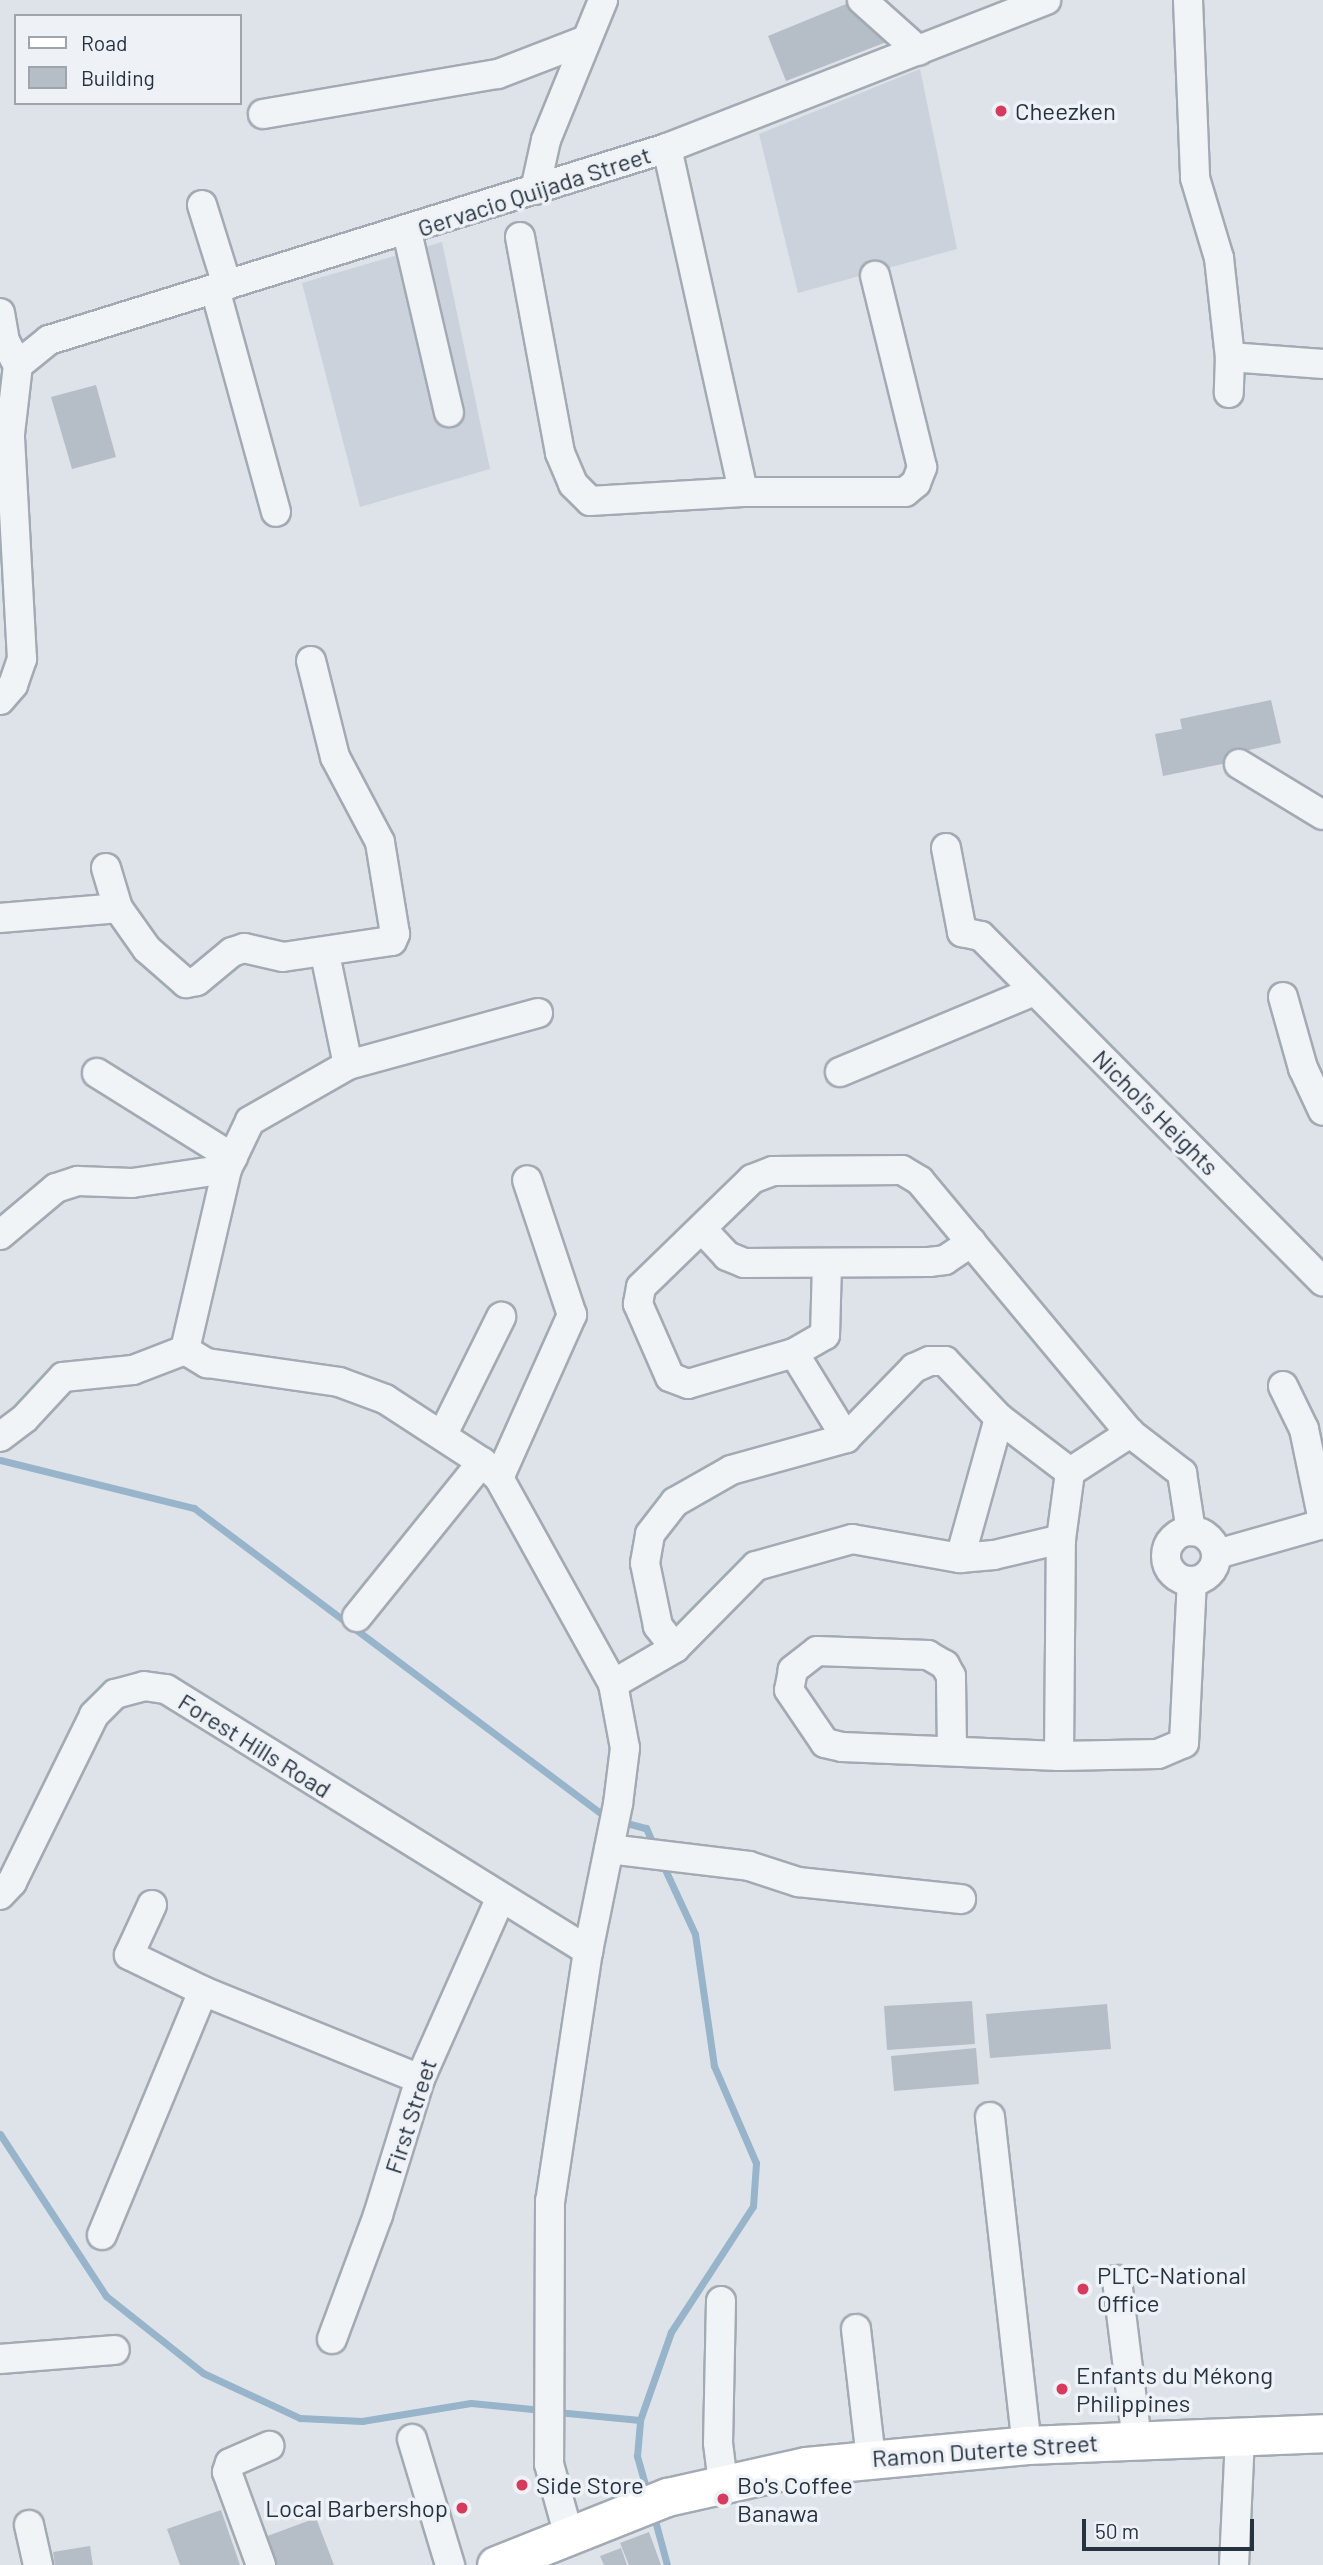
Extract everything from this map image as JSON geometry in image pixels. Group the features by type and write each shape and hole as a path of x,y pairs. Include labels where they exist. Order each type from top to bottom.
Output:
{"main road":[{"name":"Ramon Duterte Street","path":"496,2565 660,2500 723,2483 871,2458 1027,2445 1323,2433"}],"street":[{"path":"535,190 540,158 603,0"},
{"name":"Gervacio Quijada Street","path":"18,365 50,340 407,232 667,148 919,51 1007,8 1046,0"},
{"path":"1188,0 1195,178 1219,258 1230,357 1229,393"},
{"path":"874,5 919,51"},
{"path":"263,114 498,74 586,40"},
{"path":"667,148 743,492"},
{"path":"202,205 276,512"},
{"path":"407,232 449,412"},
{"path":"520,237 560,453 572,484 590,501 743,492 905,492 916,483 922,467 875,276"},
{"path":"0,313 5,341 18,365 6,398 10,577 22,659 13,685 0,700"},
{"path":"1230,357 1323,364"},
{"path":"106,868 118,908 147,949 186,983 197,981 232,952 244,948 283,957 325,954 392,941 395,934 380,842 335,757 311,661"},
{"path":"1239,764 1323,815"},
{"name":"Nichol's Heights","path":"946,848 958,927 988,944 1032,992 1179,1133 1323,1282"},
{"path":"0,918 118,908"},
{"path":"325,954 348,1065"},
{"path":"840,1072 1032,992"},
{"path":"1283,997 1303,1068 1323,1111"},
{"path":"185,1350 230,1164 250,1121 348,1065 538,1013"},
{"path":"97,1073 230,1164"},
{"path":"0,1235 56,1188 78,1181 132,1184 230,1164"},
{"path":"827,1264 825,1335 794,1353 688,1384 670,1377 638,1304 641,1287 752,1179 773,1171 902,1170 920,1181 1130,1433 1182,1474 1191,1531"},
{"path":"357,1617 490,1470 572,1315 527,1180"},
{"path":"702,1229 727,1256 744,1263 827,1264 945,1260 972,1242"},
{"path":"443,1434 501,1317"},
{"path":"185,1350 207,1363 339,1382 385,1399 443,1434 490,1470 613,1684 625,1748 618,1804 588,1951 550,2201 549,2464 569,2536"},
{"path":"0,1437 25,1418 63,1377 133,1370 185,1350"},
{"path":"794,1353 846,1438"},
{"path":"675,1648 658,1626 645,1563 650,1534 658,1523 676,1502 731,1470 846,1438 914,1368 930,1361 945,1361 999,1418 1070,1472"},
{"path":"1217,1554 1323,1523 1304,1429 1283,1386"},
{"path":"960,1558 999,1418"},
{"path":"1059,1756 1061,1539 1070,1472 1130,1433"},
{"path":"1191,1531 1213,1542 1217,1554 1214,1568 1205,1578 1192,1582 1176,1577 1167,1557 1176,1535 1191,1531"},
{"path":"613,1684 675,1648 756,1566 852,1539 960,1558 994,1555 1061,1539"},
{"path":"953,1751 951,1676 945,1665 928,1655 817,1651 793,1670 789,1690 825,1743 953,1751 1059,1756 1158,1754 1184,1743 1192,1582"},
{"name":"Forest Hills Road","path":"0,1895 12,1882 94,1715 115,1694 144,1686 166,1689 500,1899 588,1951"},
{"path":"610,1844 660,1855 750,1866 798,1882 961,1899"},
{"name":"First Street","path":"332,2339 378,2214 419,2079 500,1899"},
{"path":"152,1905 129,1955 203,1991 419,2079"},
{"path":"102,2235 203,1991"},
{"path":"990,2117 1027,2445"},
{"path":"1117,2280 1137,2440"},
{"path":"721,2301 718,2443 723,2483"},
{"path":"856,2329 871,2458"},
{"path":"0,2359 115,2350"},
{"path":"1234,2565 1240,2438"},
{"path":"412,2439 450,2565"},
{"path":"261,2565 227,2472 230,2463 269,2446"},
{"path":"29,2525 37,2565"}],"shaded area":[{"path":"920,69 957,249 798,293 759,134"},
{"path":"442,242 490,469 360,507 302,283"}],"building":[{"path":"851,2 889,41 786,81 768,36"},
{"path":"96,385 116,457 72,469 51,397"},
{"path":"1271,700 1281,743 1230,754 1232,762 1163,776 1155,734 1182,729 1180,719"},
{"path":"972,2001 975,2044 887,2050 884,2006"},
{"path":"1107,2004 1111,2049 990,2058 986,2014"},
{"path":"976,2048 979,2084 894,2091 891,2056"},
{"path":"221,2510 240,2565 180,2565 167,2529"},
{"path":"316,2518 334,2565 272,2565 262,2538"},
{"path":"649,2532 661,2565 629,2565 620,2543"},
{"path":"90,2546 93,2565 55,2565 53,2552"},
{"path":"621,2548 627,2565 604,2565 600,2556"}],"waterway":[{"path":"0,1460 194,1508 607,1818"},
{"path":"619,1821 646,1828 654,1846"},
{"path":"648,2495 637,2456 640,2420 671,2332 753,2206 756,2163 714,2066 695,1934 662,1863"},
{"path":"0,2134 106,2296 203,2373 300,2418 362,2421 471,2403 542,2410"},
{"path":"557,2412 640,2420"},
{"path":"653,2513 667,2565"}],"place":[{"name":"Cheezken","path":"1001,111"},
{"name":"PLTC-National Office","path":"1083,2289"},
{"name":"Enfants du Mékong Philippines","path":"1062,2389"},
{"name":"Side Store","path":"522,2485"},
{"name":"Bo's Coffee Banawa","path":"723,2499"},
{"name":"Local Barbershop","path":"462,2508"}]}
